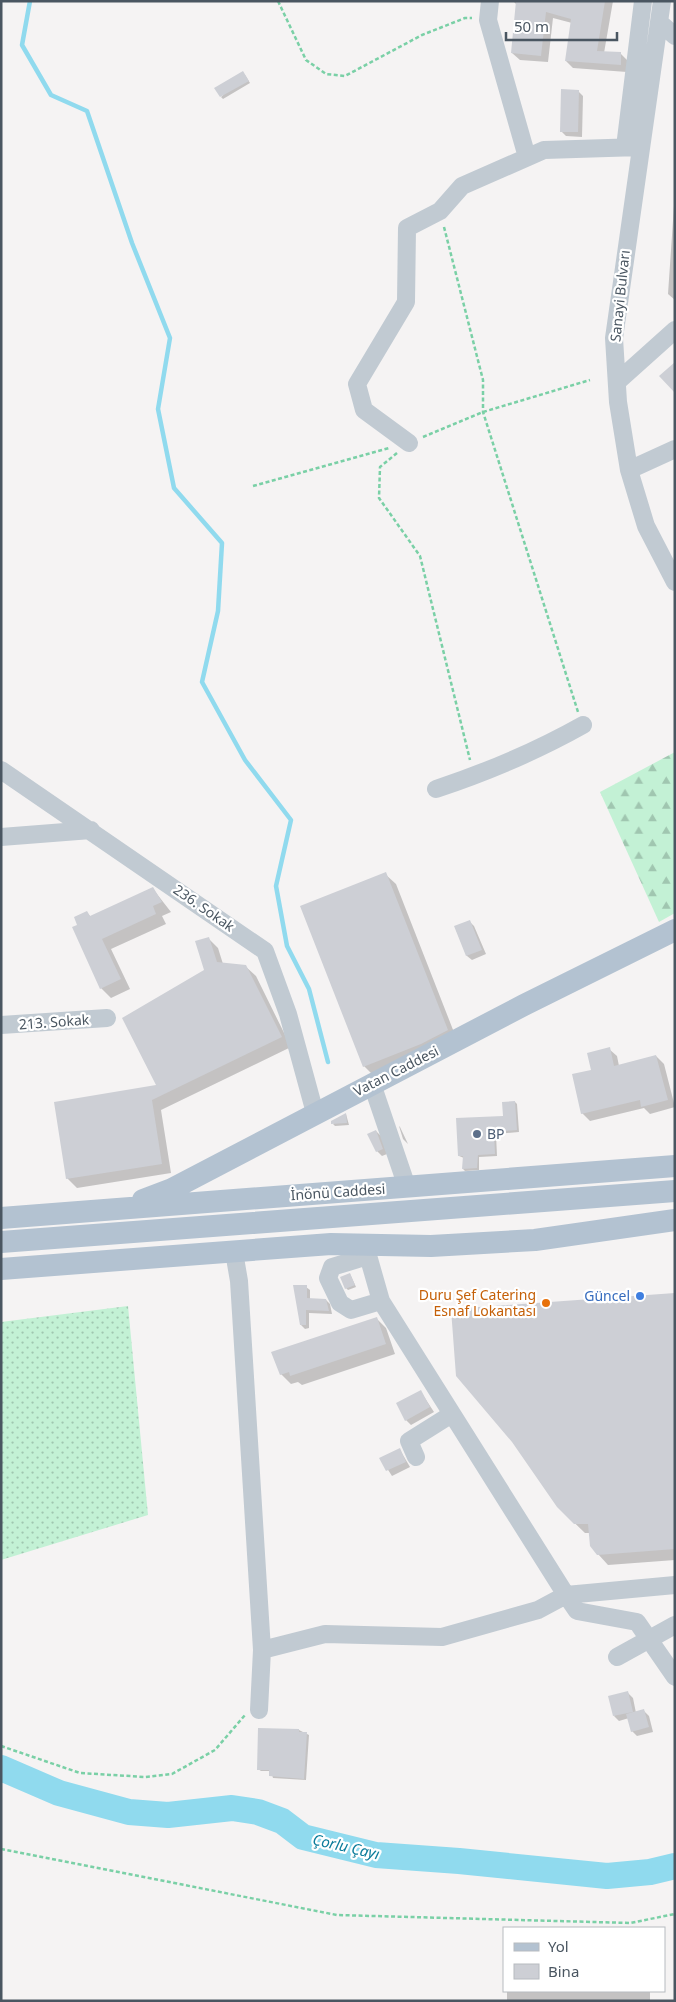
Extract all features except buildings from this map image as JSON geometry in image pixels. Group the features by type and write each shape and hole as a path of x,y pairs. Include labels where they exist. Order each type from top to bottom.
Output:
{"main road":[{"name":"Vatan Caddesi","path":"116,1209 172,1189 372,1084 675,930"},
{"path":"525,1178 675,1154"},
{"name":"İnönü Caddesi","path":"1,1218 675,1166"},
{"path":"1,1242 675,1191"},
{"path":"527,1202 675,1207"},
{"path":"1,1269 330,1244 367,1251 535,1240 675,1220"}],"street":[{"path":"490,1 488,20 528,157"},
{"path":"409,443 364,410 357,384 406,302 408,228 440,211 462,186 544,150 633,147 643,1"},
{"name":"Sanayi Bulvarı","path":"662,1 633,147 614,338 617,382 629,470 646,526 675,582"},
{"path":"659,22 675,36"},
{"path":"617,382 675,330"},
{"path":"629,470 675,449"},
{"path":"436,789 537,751 583,725"},
{"name":"236. Sokak","path":"1,770 265,951 288,1014 315,1114"},
{"path":"1,837 91,830"},
{"name":"213. Sokak","path":"1,1025 107,1018"},
{"path":"372,1084 408,1187"},
{"path":"381,1301 351,1310 340,1302 328,1278 332,1267 367,1251 381,1301 566,1596 577,1611 637,1622 675,1677"},
{"path":"234,1252 239,1281 262,1650 259,1704"},
{"path":"416,1457 409,1441 452,1414"},
{"path":"262,1650 325,1634 442,1637 538,1610 566,1596 675,1585"},
{"path":"616,1658 675,1625"}],"path":[{"path":"278,1 306,60 326,74 345,76 422,36 465,18 488,20"},
{"path":"440,211 483,380 483,412 583,725"},
{"path":"409,443 380,467 379,498 420,556 474,776"},
{"path":"1,1746 80,1773 145,1777 172,1774 215,1750 259,1704"},
{"path":"1,1849 337,1915 630,1923 675,1914"}],"green space":[{"path":"675,752 675,913 659,922 600,792"},
{"path":"128,1306 148,1515 1,1560 1,1322"}],"waterway":[{"path":"30,1 22,45 51,95 87,111 132,243 170,338 158,409 174,488 222,543 218,611 202,682 245,760 291,820 276,886 287,946 309,989 328,1062"},
{"name":"Çorlu Çayı","path":"1,1768 59,1793 129,1812 168,1815 232,1808 258,1812 282,1821 303,1837 376,1855 459,1861 607,1876 650,1872 675,1866"},
{"path":"1,1781 7,1771"}],"place":[{"name":"BP","path":"477,1134"},
{"name":"Güncel","path":"640,1296"},
{"name":"Duru Şef Catering Esnaf Lokantası","path":"546,1303"}]}
